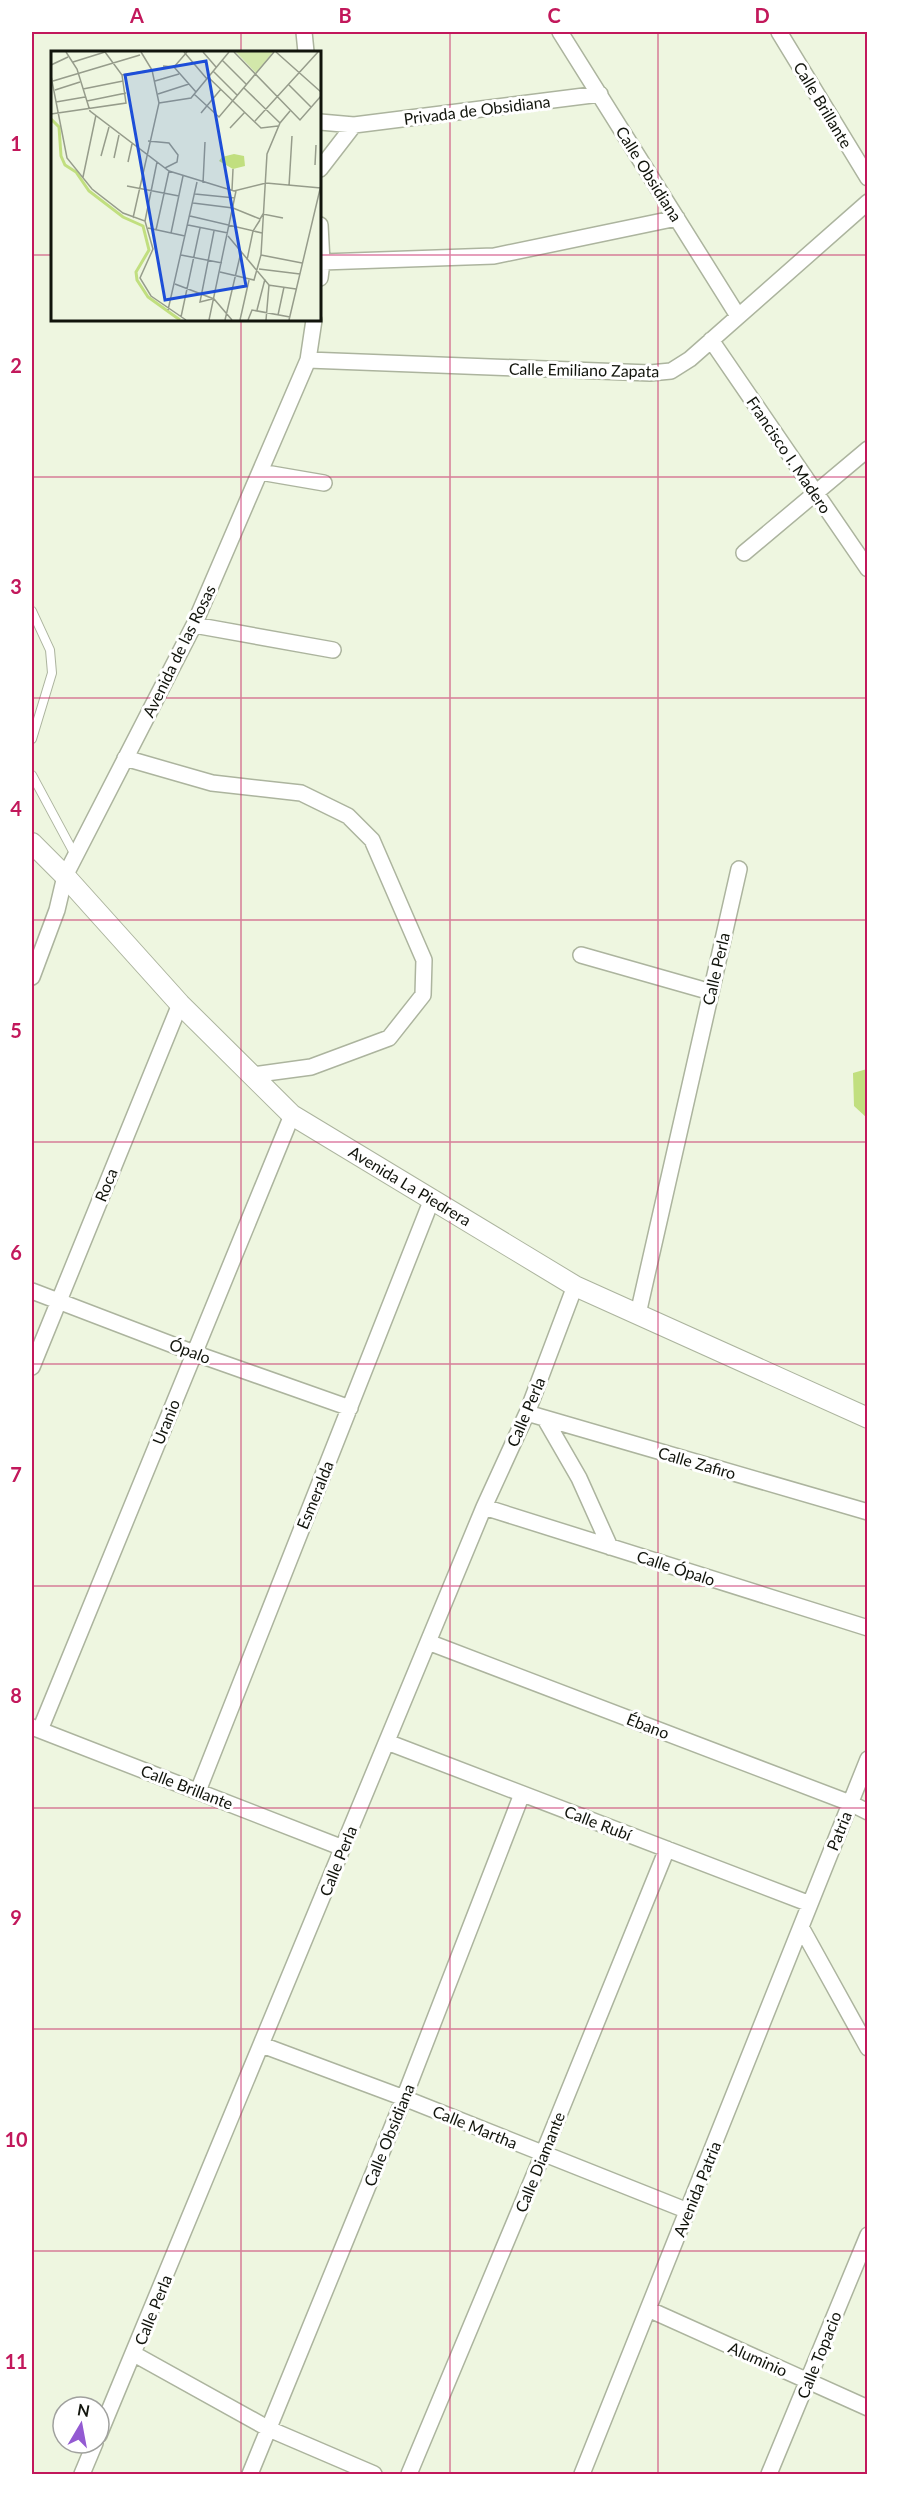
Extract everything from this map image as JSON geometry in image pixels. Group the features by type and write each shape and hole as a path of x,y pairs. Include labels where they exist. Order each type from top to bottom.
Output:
{"street":[{"path":"304,32 306,51"},
{"name":"Calle Obsidiana","path":"560,32 738,316"},
{"name":"Calle Brillante","path":"779,32 867,178"},
{"name":"Privada de Obsidiana","path":"321,122 354,125 600,94"},
{"path":"321,168 354,125"},
{"name":"Calle Emiliano Zapata","path":"309,360 650,374 671,371 690,359 867,202"},
{"path":"322,262 494,256 677,218"},
{"path":"321,244 321,270"},
{"name":"Avenida de las Rosas","path":"32,977 57,910 64,876 194,625 309,360 314,321"},
{"name":"Francisco I. Madero","path":"711,340 867,569"},
{"path":"744,553 867,449"},
{"path":"260,472 324,483"},
{"path":"194,625 333,650"},
{"path":"125,758 212,783 301,794 348,816 372,840 424,960 423,995 389,1038 311,1066 252,1075"},
{"name":"Avenida La Piedrera","path":"32,843 180,1004 292,1115 575,1286 867,1418"},
{"name":"Calle Perla","path":"638,1314 739,869"},
{"path":"581,956 711,992"},
{"name":"Roca","path":"32,1367 180,1004"},
{"name":"Uranio","path":"36,1728 292,1115"},
{"name":"Esmeralda","path":"198,1791 432,1199"},
{"name":"Calle Perla","path":"111,2407 484,1507 527,1413 575,1286"},
{"name":"Ópalo","path":"32,1291 194,1353 350,1408"},
{"name":"Calle Zafiro","path":"527,1413 867,1512"},
{"path":"545,1419 579,1479 610,1547"},
{"name":"Calle Ópalo","path":"484,1507 867,1628"},
{"name":"Ébano","path":"428,1642 850,1803 867,1812"},
{"name":"Calle Brillante","path":"36,1728 343,1848"},
{"name":"Calle Rubí","path":"387,1742 810,1904"},
{"name":"Patria","path":"810,1904 867,1759"},
{"name":"Calle Obsidiana","path":"250,2475 404,2098 522,1794"},
{"name":"Calle Diamante","path":"409,2475 667,1849"},
{"name":"Avenida Patria","path":"582,2475 810,1904"},
{"path":"801,1927 867,2048"},
{"name":"Calle Martha","path":"262,2045 404,2098 688,2211"},
{"name":"Calle Topacio","path":"769,2475 867,2235"},
{"name":"Aluminio","path":"648,2309 867,2408"},
{"path":"134,2354 269,2429 374,2475"},
{"path":"82,2475 90,2455"}],"lane":[{"path":"32,612 50,650 52,673 32,739"},
{"path":"32,775 75,855"}],"shaded area":[{"path":"868,1069 867,1118 854,1106 853,1073"}]}
